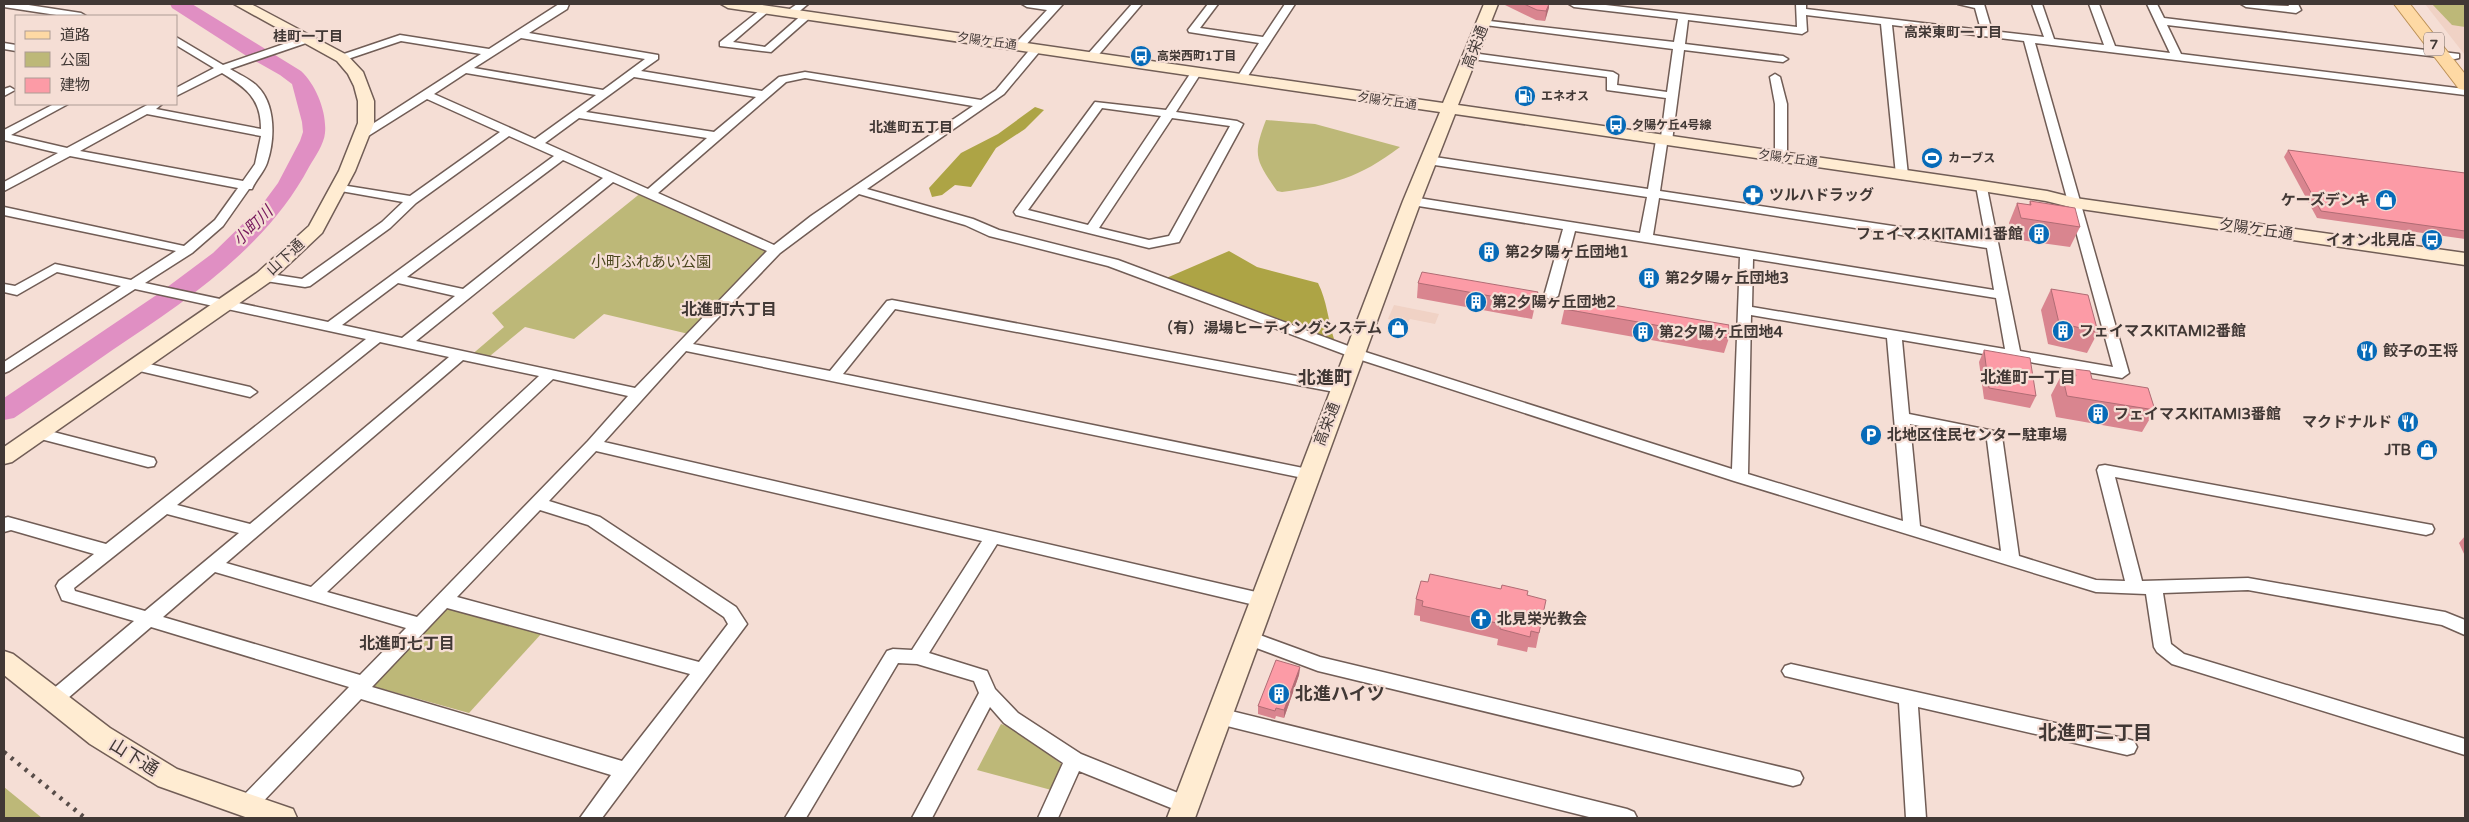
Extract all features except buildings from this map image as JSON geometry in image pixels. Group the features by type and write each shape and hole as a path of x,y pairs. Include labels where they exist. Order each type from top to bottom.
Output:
{"main road":[{"name":"7","path":"2402,4 2454,60"},
{"name":"7","path":"2414,4 2454,60 2465,85"}],"street":[{"path":"4,10 12,4 75,15"},
{"name":"山下通","path":"4,457 264,277 316,229 339,186 366,124 366,101 355,72 342,58 300,42 241,4"},
{"path":"361,136 520,35 564,4"},
{"name":"夕陽ケ丘通","path":"728,4 800,11 1196,73 2047,196 2465,252"},
{"path":"1027,4 1056,6"},
{"path":"1091,57 1136,4"},
{"path":"1212,4 1193,30 1266,40"},
{"path":"1241,79 1290,4"},
{"path":"1574,4 1802,31 1801,7 1886,21 1987,34 2465,92"},
{"path":"1963,4 1980,5 1987,34"},
{"path":"2037,4 2050,41"},
{"path":"2094,4 2111,49"},
{"path":"2152,4 2177,56"},
{"path":"2246,4 2296,10 2292,4"},
{"path":"1019,46 1056,6"},
{"path":"765,9 724,44 767,50 800,11"},
{"path":"1488,13 1680,47 1783,59"},
{"name":"高栄通","path":"1183,812 1340,388 1428,160 1488,13"},
{"path":"1646,238 1673,96 1682,17"},
{"path":"1886,21 1902,175"},
{"path":"2160,21 2454,60"},
{"path":"520,35 654,58 536,144"},
{"path":"342,58 400,38 492,53"},
{"path":"1745,310 2122,373 2029,39"},
{"path":"178,92 223,68 300,42"},
{"path":"4,368 188,250 220,223 248,186 261,164 268,134 268,115 253,88 223,68 178,43"},
{"path":"246,806 593,445 638,394 775,250 815,218 1000,92 1036,49"},
{"path":"1472,56 1613,75 1611,88 1673,96"},
{"path":"465,70 604,93"},
{"path":"632,73 764,95"},
{"path":"1092,229 1196,73"},
{"path":"648,195 783,79 804,75 983,104"},
{"path":"1775,77 1781,104 1781,157"},
{"path":"4,89 10,90 4,93"},
{"path":"427,95 775,250"},
{"path":"1099,104 1168,114 1237,124 1174,239 1149,244 1020,212 1099,104"},
{"path":"4,135 60,105"},
{"path":"4,187 155,105"},
{"path":"144,110 268,134"},
{"path":"577,114 717,136"},
{"path":"264,277 305,283 386,225 412,200 507,132"},
{"path":"4,135 68,152 248,186"},
{"path":"331,327 561,156"},
{"path":"1428,160 1653,195 1993,244"},
{"path":"404,343 611,178"},
{"path":"339,186 412,200"},
{"path":"1982,186 2003,295 2012,354"},
{"path":"858,190 969,222 994,233 1113,263 1354,353 1740,477 2096,586 2144,587 2248,584 2445,619 2465,628"},
{"name":"夕陽ケ丘通","path":"2073,199 2465,260"},
{"path":"1412,201 2003,295"},
{"path":"4,211 188,250"},
{"path":"1552,296 1570,226"},
{"path":"1740,477 1747,254"},
{"path":"4,288 17,291 55,268 638,394"},
{"path":"396,278 466,294"},
{"path":"834,378 892,304 1340,388"},
{"path":"1894,335 1912,529"},
{"path":"377,337 65,586 68,595 626,771"},
{"path":"683,346 1308,474"},
{"path":"54,698 460,355"},
{"path":"136,366 250,392"},
{"path":"314,593 550,374"},
{"path":"1903,418 1994,436 2011,560"},
{"path":"38,433 148,462"},
{"path":"593,445 1263,600"},
{"path":"2426,529 2105,470 2163,647 2178,659 2465,747"},
{"path":"537,503 594,520 730,612 738,624 590,818"},
{"path":"163,507 253,530"},
{"path":"4,526 8,523 107,551"},
{"path":"917,657 992,538"},
{"path":"213,565 420,624"},
{"path":"444,600 703,670"},
{"path":"1248,638 1318,664 1793,778"},
{"path":"795,818 893,656 917,657 982,676 988,694 1011,718 1074,760 1183,812"},
{"name":"山下通","path":"4,661 54,698 100,736 168,778 283,818"},
{"path":"1791,671 2127,747"},
{"path":"922,818 988,694"},
{"path":"1908,698 1916,818"},
{"path":"1219,716 1603,815 1627,818"},
{"path":"1048,818 1074,760"}],"shaded area":[{"path":"2425,4 2465,4 2465,55"},
{"path":"1035,107 1044,110 1025,129 996,148 971,187 955,185 942,195 932,197 929,188 961,153 998,134"},
{"path":"1229,251 1257,267 1318,283 1334,339 1323,339 1164,279"},
{"path":"1394,305 1439,314 1435,324 1410,319 1408,323 1388,319"}],"green space":[{"path":"2432,4 2465,4 2465,27 2452,25"},
{"path":"1266,120 1315,124 1400,147 1358,173 1330,183 1282,192 1277,191 1264,172 1258,157 1259,142"},
{"name":"小町ふれあい公園","path":"642,192 775,250 693,335 604,314 574,339 525,327 485,360 469,357 504,327 492,313"},
{"path":"446,608 542,633 469,713 372,686"},
{"path":"1001,724 1017,730 1064,766 1055,791 977,770"},
{"path":"4,787 42,818 4,818"}],"waterway":[{"name":"小町川","path":"4,411 167,300 221,258 269,211 289,184 311,141 314,132 312,116 306,91 300,80 288,70 252,51 179,4"}],"railway":[{"path":"4,752 85,818"}],"place":[{"name":"高栄西町1丁目","path":"1141,56"},
{"name":"エネオス","path":"1525,96"},
{"name":"夕陽ケ丘4号線","path":"1616,125"},
{"name":"カーブス","path":"1932,158"},
{"name":"ツルハドラッグ","path":"1753,195"},
{"name":"ケーズデンキ","path":"2386,200"},
{"name":"フェイマスKITAMI1番館","path":"2039,234"},
{"name":"イオン北見店","path":"2432,240"},
{"name":"第2夕陽ヶ丘団地1","path":"1489,252"},
{"name":"第2夕陽ヶ丘団地3","path":"1649,278"},
{"name":"第2夕陽ヶ丘団地2","path":"1476,302"},
{"name":"（有）湯場ヒーティングシステム","path":"1398,328"},
{"name":"フェイマスKITAMI2番館","path":"2063,331"},
{"name":"第2夕陽ヶ丘団地4","path":"1643,332"},
{"name":"餃子の王将","path":"2367,351"},
{"name":"フェイマスKITAMI3番館","path":"2098,414"},
{"name":"マクドナルド","path":"2408,422"},
{"name":"北地区住民センター駐車場","path":"1871,435"},
{"name":"JTB","path":"2427,450"},
{"name":"北見栄光教会","path":"1481,619"},
{"name":"北進ハイツ","path":"1279,694"}],"district":[{"name":"高栄東町一丁目","path":"1953,32"},
{"name":"桂町一丁目","path":"308,36"},
{"name":"北進町五丁目","path":"911,127"},
{"name":"北進町六丁目","path":"729,310"},
{"name":"北進町","path":"1325,378"},
{"name":"北進町一丁目","path":"2028,378"},
{"name":"北進町七丁目","path":"407,644"},
{"name":"北進町二丁目","path":"2095,733"}]}
